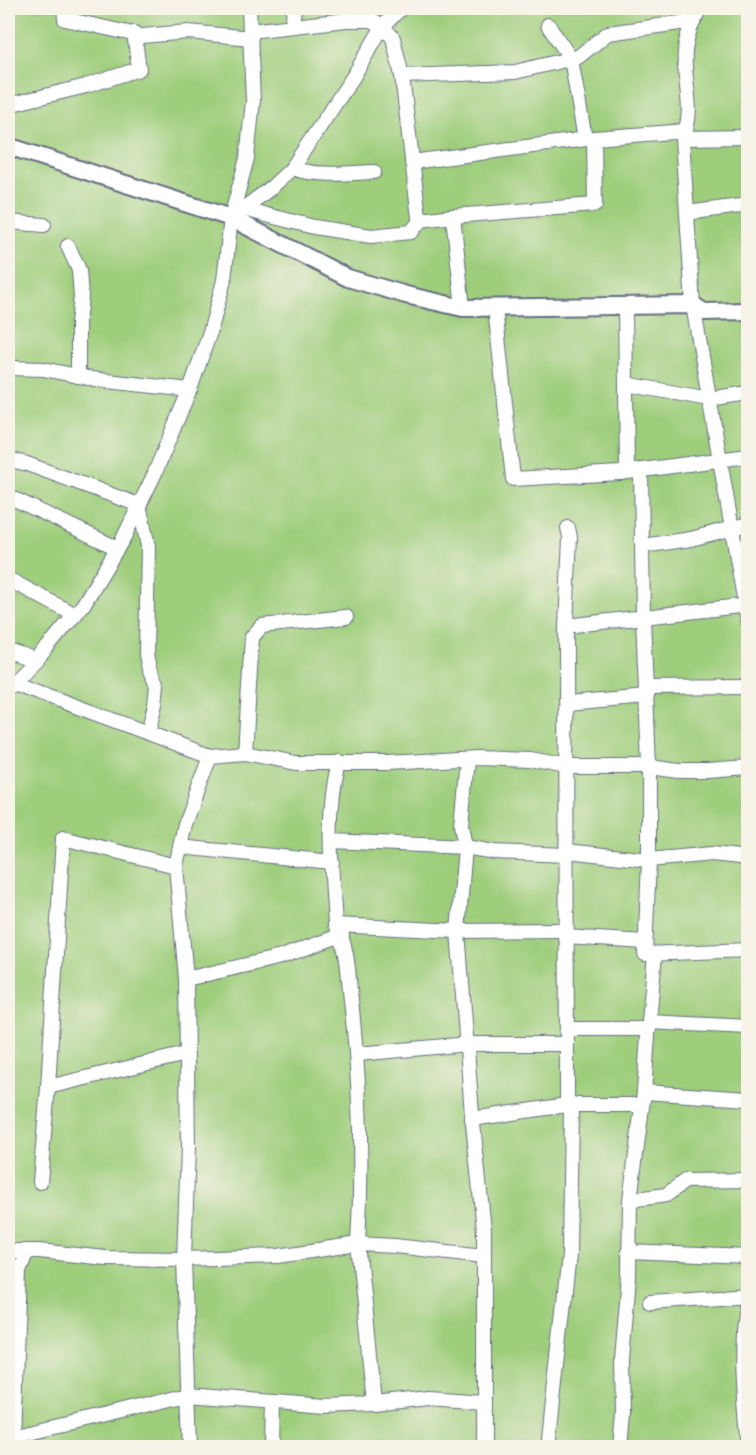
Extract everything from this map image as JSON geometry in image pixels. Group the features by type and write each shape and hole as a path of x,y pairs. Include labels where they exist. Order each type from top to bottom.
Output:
{"street":[{"path":"64,8 65,19 142,36 188,32 250,34 346,14 372,20 383,26 393,38 402,76 421,220"},
{"path":"249,8 253,101 246,158 224,279 211,329 190,390 139,505 117,548 83,604 10,686 210,756 245,753 296,763 387,764 467,759 530,760 567,767 649,767 679,771 748,768"},
{"path":"292,26 294,8"},
{"path":"237,214 292,168 353,77 383,26 401,8"},
{"path":"700,8 687,34 684,54 690,123 684,135 693,305 731,528 748,605 748,621"},
{"path":"402,76 515,72 578,57 608,33 694,21"},
{"path":"8,146 237,214 371,236 411,232 421,220 595,206 589,139 571,59 548,25"},
{"path":"8,105 86,86 139,69 134,33"},
{"path":"412,162 589,139 684,135 748,137"},
{"path":"292,168 304,172 340,174 374,172"},
{"path":"687,213 748,204"},
{"path":"237,214 348,278 463,308 693,305 704,312 748,311"},
{"path":"453,216 463,308"},
{"path":"8,222 44,225"},
{"path":"68,246 79,270 81,297 78,323 78,376"},
{"path":"625,306 627,472"},
{"path":"495,308 513,479 627,472 748,456"},
{"path":"8,368 43,369 78,376 190,390"},
{"path":"626,384 709,399 748,393"},
{"path":"8,459 139,505"},
{"path":"641,470 643,617 649,767 649,860 645,954 748,950"},
{"path":"8,496 117,548"},
{"path":"139,505 148,546 146,655 149,669 157,685 148,733"},
{"path":"643,546 691,539 748,524"},
{"path":"548,1448 569,1255 569,1105 565,933 566,626 570,537 568,528"},
{"path":"8,579 75,615"},
{"path":"566,626 748,605"},
{"path":"245,753 252,637 262,626 346,617"},
{"path":"8,651 35,660"},
{"path":"567,704 647,692 748,687"},
{"path":"190,1448 184,1259 188,1147 186,980 176,866 185,824 210,756"},
{"path":"467,759 461,825 465,847 458,931 472,1119 484,1230 484,1448"},
{"path":"339,762 334,781 332,862 338,930 357,1054 361,1200 358,1244 374,1404"},
{"path":"40,1182 63,838 176,866"},
{"path":"331,842 465,847 494,852 567,853 649,860 712,854 748,858"},
{"path":"180,847 332,862"},
{"path":"186,980 281,957 338,930 565,933 645,942"},
{"path":"620,1448 630,1200 643,1098 655,954"},
{"path":"357,1054 567,1036 649,1025 748,1027"},
{"path":"48,1087 186,1054"},
{"path":"472,1119 569,1105 643,1098 748,1099"},
{"path":"630,1200 666,1195 685,1181 748,1180"},
{"path":"8,1251 105,1258 184,1259 278,1256 358,1244 484,1256"},
{"path":"27,1251 19,1271 11,1442 188,1395 326,1406 428,1398 484,1402"},
{"path":"628,1252 748,1257"},
{"path":"650,1302 748,1294 743,1334 742,1383 748,1446"},
{"path":"271,1448 272,1402"}],"green space":[{"path":"8,8 748,8 748,1447 8,1447"}]}
